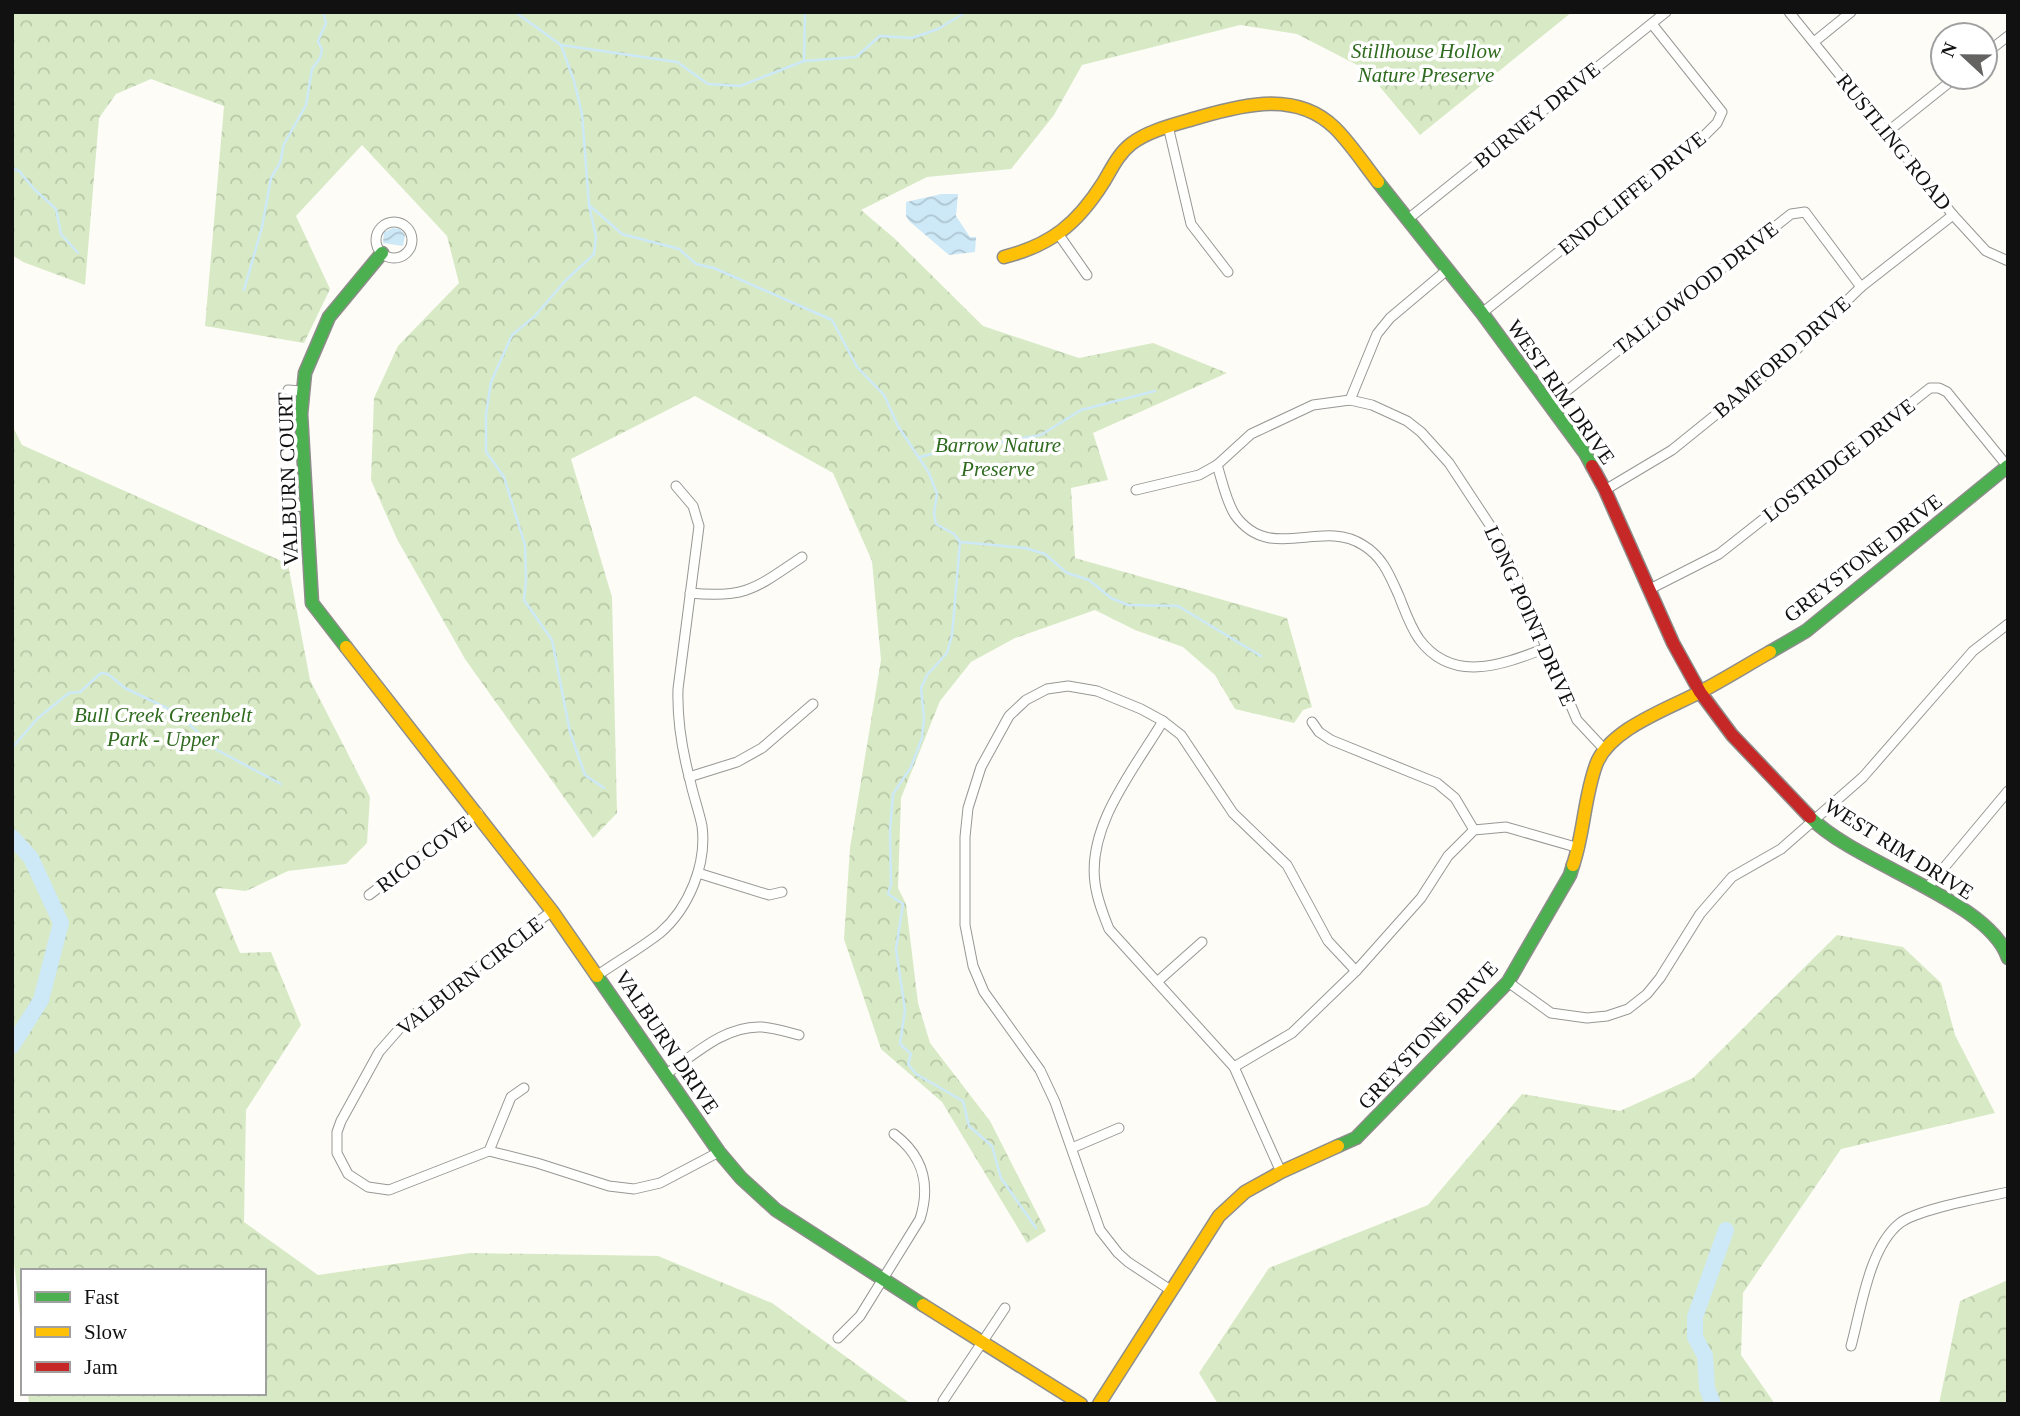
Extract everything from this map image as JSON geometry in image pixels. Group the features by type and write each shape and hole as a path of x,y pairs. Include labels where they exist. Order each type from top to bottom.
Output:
{"street":[{"name":"BURNEY DRIVE","path":"1408,219 1666,12"},
{"name":"RUSTLING ROAD","path":"1790,12 1953,215 1986,251 2008,261"},
{"path":"1814,42 1850,12"},
{"name":"ENDCLIFFE DRIVE","path":"1482,313 1717,123 1722,112 1652,24"},
{"path":"1886,133 1938,91"},
{"name":"WEST RIM DRIVE","path":"1004,257 1044,245 1079,218 1119,156 1146,134 1168,126 1270,102 1284,103 1314,112 1336,129 1408,219 1482,313 1585,453 1605,490 1673,643 1700,692 1732,735 1814,821 1868,858 1927,888 1979,921 2007,951"},
{"path":"1168,126 1191,224 1228,272"},
{"name":"TALLOWOOD DRIVE","path":"1550,404 1791,214 1805,212 1861,287"},
{"name":"BAMFORD DRIVE","path":"1605,490 1672,450 1797,349 1861,287 1953,215"},
{"name":"VALBURN COURT","path":"392,222 403,225 411,234 408,250 399,257 382,253 376,243 376,237 382,227 392,222"},
{"path":"1059,235 1087,275"},
{"name":"VALBURN COURT","path":"313,603 305,506 302,391 312,353 329,317 382,253"},
{"path":"1350,400 1377,334 1390,318 1447,270"},
{"name":"LOSTRIDGE DRIVE","path":"1650,589 1719,554 1930,388 1947,392 2008,466"},
{"path":"288,390 302,391"},
{"name":"LONG POINT DRIVE","path":"1136,490 1199,475 1217,465 1251,434 1313,405 1350,400 1372,405 1407,421 1421,432 1448,463 1503,545 1577,720 1604,749"},
{"path":"1217,465 1234,513 1251,531 1260,536 1289,540 1342,536 1371,550 1389,574 1414,631 1422,642 1440,657 1475,668 1511,661 1546,648"},
{"name":"GREYSTONE DRIVE","path":"1099,1404 1219,1216 1230,1203 1281,1171 1356,1139 1508,982 1570,876 1579,848 1596,764 1604,749 1639,722 1700,692 1806,631 2008,466"},
{"path":"597,975 666,926 687,901 698,873 702,826 689,778 677,714 698,526 693,506 676,486"},
{"path":"288,507 305,506"},
{"path":"690,593 719,596 737,594 756,587 802,557"},
{"name":"VALBURN DRIVE","path":"313,603 552,911 719,1152 741,1178 776,1210 1081,1404"},
{"path":"1508,982 1551,1013 1587,1018 1607,1016 1628,1009 1647,994 1660,978 1700,914 1732,877 1781,849 1814,821 1882,757 1973,651 2008,624"},
{"path":"1172,1291 1128,1262 1108,1241 1093,1213 1055,1102 1040,1070 984,992 973,966 965,925 965,837 968,808 981,767 1009,716 1026,700 1047,689 1068,686 1097,691 1142,709 1181,734 1233,813 1287,865 1328,941 1356,971"},
{"path":"689,778 737,762 762,748 813,704"},
{"path":"1163,721 1108,811 1097,840 1094,863 1099,905 1109,929 1234,1067 1281,1171"},
{"path":"1312,722 1319,733 1331,740 1437,783 1455,798 1474,830"},
{"path":"1927,888 2008,792"},
{"name":"RICO COVE","path":"369,895 478,813"},
{"path":"1234,1067 1292,1033 1356,971 1421,898 1448,856 1474,830 1506,827 1579,848"},
{"path":"698,873 769,895 782,892"},
{"name":"VALBURN CIRCLE","path":"489,1151 389,1190 368,1187 348,1174 337,1153 337,1132 379,1052 407,1020 552,911"},
{"path":"1157,982 1202,942"},
{"path":"665,1075 721,1036 741,1029 760,1027 799,1035"},
{"path":"524,1088 511,1097 489,1151 609,1186 634,1189 660,1183 719,1152"},
{"path":"1072,1148 1119,1128"},
{"path":"838,1338 860,1316 920,1219 927,1188 911,1147 894,1134"},
{"path":"1851,1346 1875,1258 1886,1238 1900,1223 1916,1215 2008,1192"},
{"path":"943,1401 1005,1308"}],"green space":[{"path":"12,12 1572,12 1420,135 1365,69 1297,34 1240,25 1082,65 1054,115 1011,169 927,177 861,210 894,238 983,326 1079,358 1153,343 1227,373 1093,433 1108,480 1071,488 1075,558 1287,618 1312,707 1303,710 1294,723 1235,709 1215,675 1183,647 1135,630 1095,610 1015,638 971,662 940,701 901,798 898,888 906,904 918,1003 930,1043 990,1121 1046,1231 1027,1243 942,1102 881,1049 844,939 850,848 881,660 872,561 833,473 695,396 571,459 612,597 617,813 593,838 465,659 397,539 371,480 374,398 398,346 459,283 447,236 362,145 296,216 330,289 304,343 205,326 224,106 151,79 116,94 99,118 85,285 23,262 12,255"},
{"name":"Bull Creek Greenbelt Park - Upper","path":"12,425 22,445 288,564 310,680 370,797 367,843 346,864 288,871 246,891 219,888 215,892 240,953 271,952 301,1025 246,1110 244,1222 318,1275 470,1253 658,1256 772,1303 911,1404 29,1404 28,1395 266,1395 266,1269 21,1269 21,1324 12,1245"},
{"path":"1837,935 1903,947 1941,983 1955,1035 1995,1113 1841,1149 1743,1293 1741,1355 1775,1404 1218,1404 1199,1373 1269,1268 1428,1205 1522,1094 1620,1111 1693,1078"},
{"path":"2008,1280 2008,1404 1939,1404 1960,1301"}],"water":[{"path":"941,194 958,194 956,216 970,237 976,237 975,252 949,255 906,216 906,202"},
{"path":"393,228 400,229 405,235 403,246 383,243 384,232"}],"waterway":[{"path":"244,290 262,227 271,178 280,163 284,144 306,105 312,69 320,58 322,50 318,41 326,23 323,12"},
{"path":"515,12 561,45 677,62 708,84 740,86 804,61 856,57 880,36 912,38 938,29 966,12"},
{"path":"804,61 805,12"},
{"path":"561,45 582,114 589,205 596,237 594,254 565,281 535,316 512,335 491,382 486,414 486,452 504,477 525,545 524,600 552,640 570,732 585,775 604,788"},
{"path":"12,168 19,171 56,209 61,234 78,253"},
{"path":"589,205 622,234 679,249 696,264 714,268 832,320 857,367 884,395 898,426 929,473 937,494 934,513 936,524 954,534 960,542 952,635 947,653 927,675 921,688 924,718 922,738 911,767 893,794 890,830 891,884 888,894 903,904 896,949 905,1010 900,1044 911,1054 908,1064 916,1074 963,1101 969,1126 992,1146 1001,1178 1036,1228"},
{"path":"920,457 944,451 975,452 1005,441 1041,435 1081,410 1155,391"},
{"path":"960,542 1025,548 1045,554 1067,573 1089,580 1111,598 1128,605 1178,606 1261,656"},
{"path":"12,748 38,718 69,693 80,692 101,673 108,674 125,688 177,713 217,750 281,784"},
{"path":"12,837 31,858 61,923 41,1000 12,1046"},
{"path":"1713,1404 1707,1388 1705,1356 1695,1337 1695,1317 1726,1230"}],"traffic: fast":[{"path":"1378,182 1482,313 1592,466"},
{"path":"346,647 312,603 301,414 305,373 329,317 382,253"},
{"path":"1770,652 1806,631 2008,466"},
{"path":"1810,817 1857,851 1949,900 1975,918 1996,937 2008,958"},
{"path":"1338,1146 1356,1138 1508,982 1570,875 1573,865"},
{"path":"597,976 719,1152 741,1178 776,1210 923,1305"}],"traffic: slow":[{"path":"1004,257 1036,246 1073,221 1103,183 1122,152 1138,139 1164,128 1235,108 1287,105 1320,116 1341,134 1378,182"},
{"path":"346,647 552,911 597,976"},
{"path":"1573,865 1596,765 1613,741 1641,721 1770,652"},
{"path":"1099,1404 1219,1216 1245,1192 1338,1146"},
{"path":"923,1305 1081,1404"}],"traffic: jam":[{"path":"1592,466 1673,643 1700,692 1732,735 1810,817"}],"park label":[{"name":"Stillhouse Hollow Nature Preserve","path":"1426,63"},
{"name":"Barrow Nature Preserve","path":"998,457"}]}
